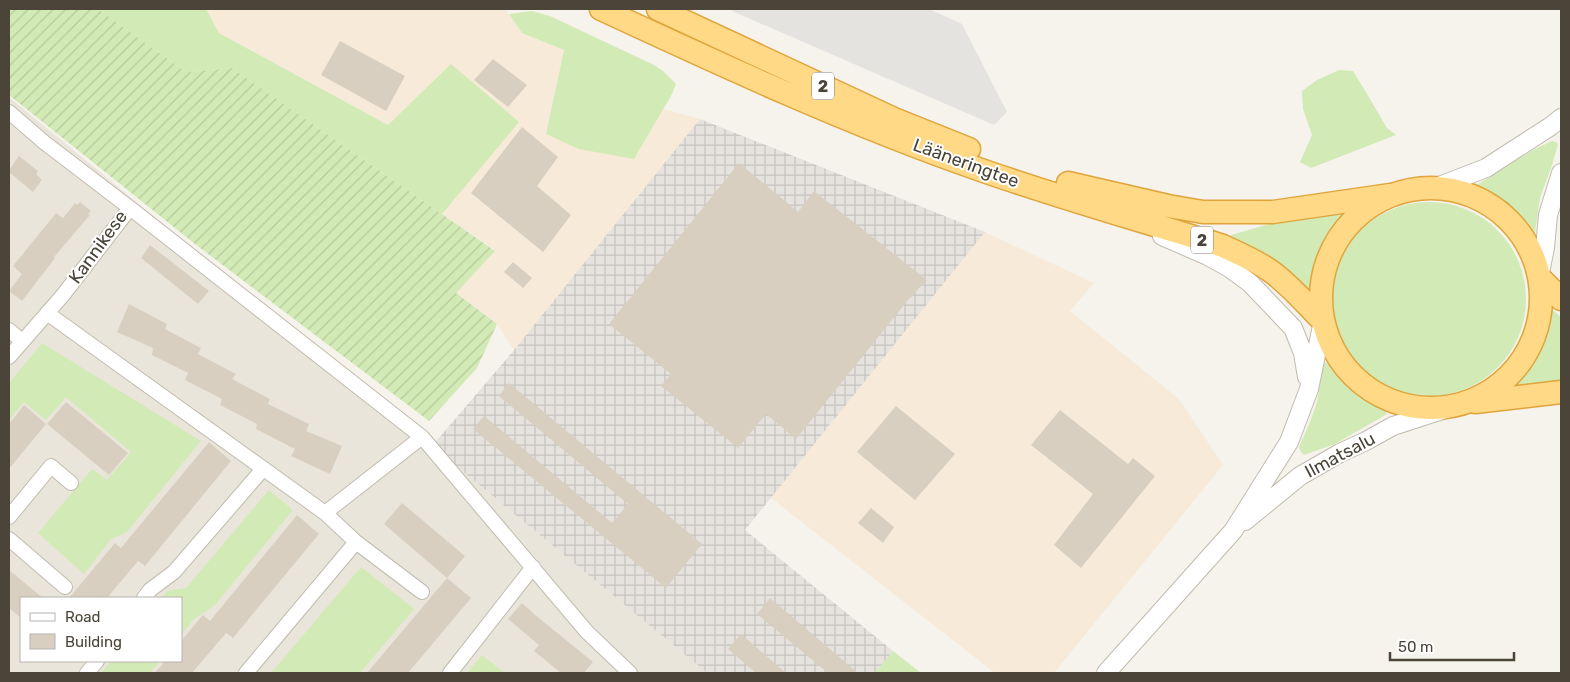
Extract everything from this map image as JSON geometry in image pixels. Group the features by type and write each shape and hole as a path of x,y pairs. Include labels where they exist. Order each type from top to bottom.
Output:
{"highway":[{"name":"Lääneringtee","path":"601,9 700,56 852,121 981,170 1238,253 1271,271 1291,287 1323,321"},
{"name":"Lääneringtee","path":"658,9 894,119 990,158 1078,187 1203,212 1273,212 1390,195"},
{"path":"1461,404 1486,393 1508,377 1525,356 1536,331 1541,304 1540,277 1530,249 1514,225 1492,206 1466,193 1437,187 1413,188 1390,195 1363,210 1341,232 1327,260 1320,290 1323,321 1331,346 1345,367 1370,390 1385,399 1410,406 1436,408 1561,392"},
{"path":"1540,277 1561,299"}],"street":[{"name":"Kannikese","path":"9,112 45,143 130,208 63,295 9,357"},
{"path":"1437,187 1486,168 1561,118"},
{"path":"1540,277 1546,248 1548,215 1561,173"},
{"path":"1061,196 1208,256 1228,267 1250,283 1293,328 1303,354 1309,389"},
{"path":"130,208 422,437 587,632 630,673"},
{"path":"47,313 325,513 356,542 422,592"},
{"name":"Ilmatsalu","path":"1109,672 1233,531 1289,442 1309,389 1323,321"},
{"path":"9,330 22,341"},
{"name":"Ilmatsalu","path":"1233,531 1300,476 1332,458 1393,426 1461,404"},
{"path":"325,513 422,437"},
{"path":"9,517 51,466 71,483"},
{"path":"145,597 150,590 174,572 263,469"},
{"path":"9,539 66,587"},
{"path":"246,673 356,542"},
{"path":"450,673 533,568"},
{"path":"87,673 96,662"}],"shaded area":[{"path":"206,9 505,9 522,33 564,50 546,133 634,159 663,109 700,119 514,350 497,324 456,293 495,250 442,214 518,122 451,65 388,125 219,33"},
{"path":"733,9 929,9 962,24 1007,112 994,125 732,11"},
{"path":"9,97 707,673 9,673"},
{"path":"700,119 985,232 745,530 893,651 875,673 707,673 432,446 514,350"},
{"path":"985,232 1094,283 1070,311 1179,399 1223,465 1054,673 995,673 771,498"}],"green space":[{"path":"9,9 98,9 186,72 232,68 495,251 456,293 497,324 477,368 429,421 195,244 9,95"},
{"path":"98,9 206,9 219,33 388,125 451,64 519,122 442,214 232,68 186,72"},
{"path":"532,11 550,16 654,65 676,84 634,159 579,149 546,134 564,50 522,33 509,14"},
{"path":"1339,70 1353,71 1387,128 1396,135 1311,168 1300,162 1312,135 1303,109 1302,91 1317,80"},
{"path":"1552,141 1558,144 1540,198 1534,239 1509,210 1475,189 1475,186 1531,151"},
{"path":"1419,202 1439,202 1475,213 1498,230 1510,245 1519,262 1526,289 1526,309 1519,336 1510,353 1498,368 1483,380 1466,389 1439,396 1419,396 1383,385 1367,374 1354,361 1343,345 1336,327 1332,309 1332,289 1343,253 1354,237 1367,224 1383,213 1401,206"},
{"path":"1345,213 1331,232 1320,253 1314,267 1309,290 1297,277 1275,262 1230,238 1231,235 1276,222"},
{"path":"1549,307 1561,317 1561,380 1516,387 1514,385 1533,359 1544,329"},
{"path":"42,343 201,441 127,532 111,539 84,574 38,533 92,469 107,480 131,452 66,397 46,420 24,402 9,420 9,383"},
{"path":"1325,362 1331,366 1349,388 1365,400 1384,410 1387,414 1335,444 1304,455 1299,447 1317,402"},
{"path":"269,490 293,510 214,606 194,619 182,634 182,597 163,597 167,591 186,588"},
{"path":"361,567 414,609 360,673 271,673"},
{"path":"893,651 921,673 875,673"},
{"path":"482,655 505,673 467,673"},
{"path":"110,662 159,662 150,673 101,673"}],"building":[{"path":"340,41 405,76 386,111 321,75"},
{"path":"493,59 527,85 508,107 474,80"},
{"path":"522,127 558,157 537,186 571,215 543,252 471,193"},
{"path":"19,156 38,171 36,174 42,180 33,192 9,172"},
{"path":"739,163 798,212 814,191 927,280 908,300 796,439 766,414 738,448 661,386 671,374 609,324"},
{"path":"80,202 91,211 88,214 90,215 54,257 22,301 9,291 22,274 13,266 56,213 63,218 75,203 77,205"},
{"path":"150,245 209,291 198,304 141,258"},
{"path":"513,262 532,278 523,288 504,272"},
{"path":"129,304 167,324 165,329 201,348 198,354 236,374 232,379 270,399 268,404 309,424 306,431 342,446 330,474 291,456 295,449 256,429 257,424 220,405 222,399 185,380 188,373 152,355 153,348 117,332"},
{"path":"509,383 702,544 666,588 473,429 484,416 612,523 628,504 499,396"},
{"path":"66,402 128,453 109,475 47,424"},
{"path":"24,405 46,424 9,469 9,424"},
{"path":"896,406 955,454 915,500 857,452"},
{"path":"1060,410 1128,464 1133,458 1155,476 1081,568 1054,545 1093,494 1031,445"},
{"path":"209,442 231,461 145,566 138,561 108,597 70,597 115,543 121,548"},
{"path":"402,503 465,556 447,578 384,524"},
{"path":"871,508 894,527 883,543 858,523"},
{"path":"297,515 319,534 233,638 226,633 192,673 155,673 164,662 182,662 182,640 203,615 210,621"},
{"path":"9,570 42,597 20,597 20,617 9,608"},
{"path":"447,578 471,598 408,673 367,673"},
{"path":"770,598 858,673 828,673 757,614"},
{"path":"522,603 593,662 584,673 561,673 534,651 539,645 508,619"},
{"path":"741,634 786,673 756,673 728,649"}]}
